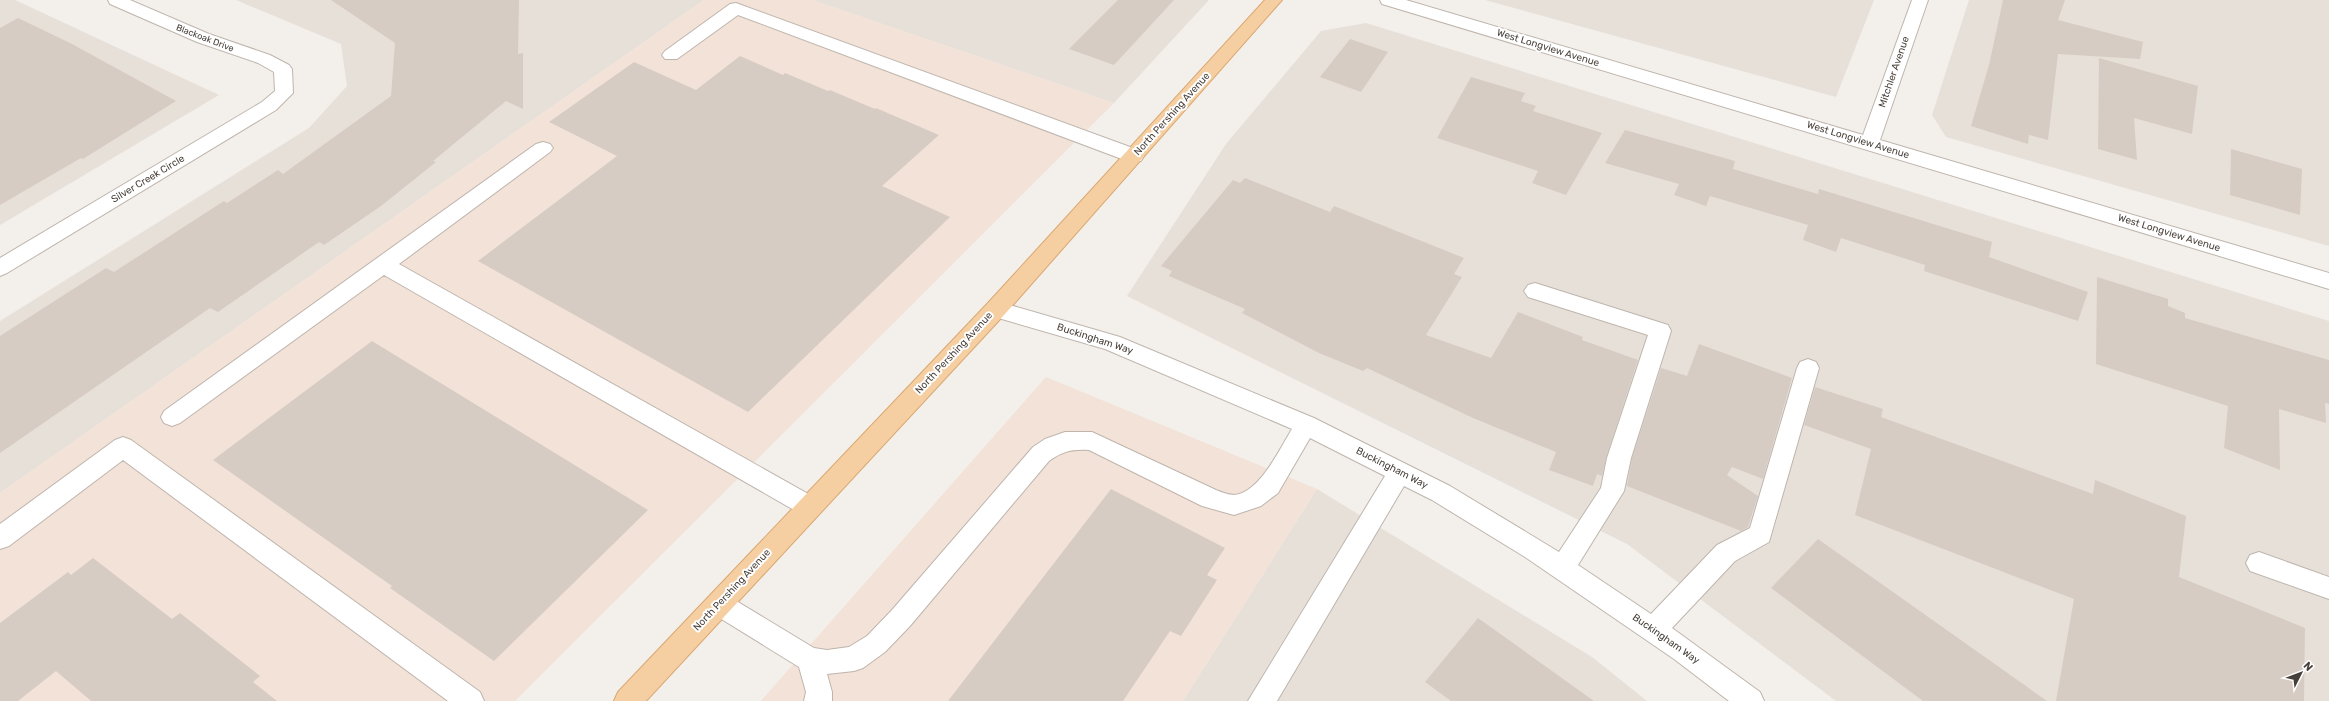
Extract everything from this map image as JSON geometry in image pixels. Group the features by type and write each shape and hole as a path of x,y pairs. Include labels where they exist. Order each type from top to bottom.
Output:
{"main road":[{"name":"North Pershing Avenue","path":"628,701 996,309 1274,0"}],"street":[{"name":"Blackoak Drive","path":"116,0 203,38 264,59 283,69 283,81"},
{"name":"West Longview Avenue","path":"1388,0 2329,281"},
{"name":"Mitchler Avenue","path":"1869,144 1920,0"},
{"path":"672,55 736,8 1134,156"},
{"name":"Silver Creek Circle","path":"0,268 269,106 284,93 283,81"},
{"path":"172,417 384,265 543,148"},
{"path":"384,265 810,507"},
{"path":"1535,291 1660,331 1619,458 1612,491 1563,568"},
{"name":"Buckingham Way","path":"996,309 1112,343 1306,425 1400,472 1448,497 1563,568 1653,630 1750,701"},
{"path":"1653,630 1726,553 1760,535 1808,368"},
{"path":"719,604 810,660 828,662 854,659 876,644 901,618 1040,454 1055,442 1070,439 1092,441 1211,499 1234,505 1252,500 1270,486 1306,425"},
{"path":"0,538 123,447 470,701"},
{"path":"1262,701 1400,472"},
{"path":"2259,563 2329,588"},
{"path":"810,660 819,692 818,701"}],"shaded area":[{"path":"0,0 15,0 219,95 0,225"},
{"path":"236,0 704,0 0,493 0,321 309,128 347,86 341,44"},
{"path":"704,0 812,0 1114,103 515,701 0,701 0,493"},
{"path":"812,0 1209,0 1114,103"},
{"path":"1485,0 1874,0 1836,97"},
{"path":"1969,0 2329,0 2329,246 1946,137 1932,115"},
{"path":"1366,23 2329,321 2329,701 1836,701 1627,544 1127,296 1226,144 1321,31"},
{"path":"1046,377 1317,489 1183,701 761,701"},
{"path":"1317,489 1592,657 1647,701 1183,701"}],"building":[{"path":"331,0 519,0 518,54 523,53 523,109 506,101 433,161 436,162 381,206 324,245 319,242 218,312 210,308 0,453 0,336 106,268 114,272 224,201 227,203 278,170 283,174 391,96 395,43"},
{"path":"1118,0 1174,0 1114,65 1069,49"},
{"path":"2003,0 2065,0 2058,20 2143,42 2140,59 2058,54 2048,140 2029,135 2028,144 1971,126 1989,65"},
{"path":"18,18 72,44 176,101 83,159 81,158 0,205 0,28"},
{"path":"1350,39 1388,52 1361,92 1320,77"},
{"path":"740,56 783,75 785,73 828,91 830,90 875,109 876,108 939,135 882,186 950,217 748,412 478,261 617,156 549,122 634,62 696,90"},
{"path":"2099,58 2198,86 2192,134 2134,118 2137,160 2098,149"},
{"path":"1471,77 1525,93 1521,101 1536,106 1533,111 1602,133 1566,195 1532,183 1538,171 1437,138"},
{"path":"1625,130 1735,161 1733,169 1818,194 1819,189 1992,242 1989,257 2088,292 2078,321 1924,271 1925,265 1841,238 1836,252 1803,240 1808,225 1710,196 1706,206 1674,195 1679,184 1605,163"},
{"path":"2231,149 2302,169 2300,215 2230,195"},
{"path":"1245,178 1330,212 1334,206 1464,258 1454,274 1462,277 1426,335 1491,358 1518,312 1583,337 1582,340 1638,360 1606,458 1602,476 1597,474 1593,486 1549,470 1556,452 1473,418 1367,368 1363,371 1319,353 1242,313 1245,309 1169,276 1172,271 1161,266 1233,180 1240,183"},
{"path":"2097,277 2168,299 2168,306 2185,313 2185,318 2329,360 2329,404 2325,403 2326,423 2279,409 2280,470 2224,448 2228,406 2096,364"},
{"path":"372,341 648,510 494,661 390,588 392,586 213,460"},
{"path":"1699,344 1792,378 1763,479 1732,467 1727,475 1758,496 1748,527 1741,531 1627,486 1632,458 1661,368 1687,376"},
{"path":"1815,387 1883,409 1881,417 2093,494 2095,480 2186,516 2179,577 2305,628 2304,701 2056,701 2074,599 1855,515 1871,449 1804,425"},
{"path":"1111,489 1225,548 1207,575 1217,580 1181,636 1170,631 1123,701 948,701"},
{"path":"1818,539 2047,701 1923,701 1771,588"},
{"path":"93,558 172,619 180,613 260,676 253,682 277,701 91,701 56,671 18,701 0,701 0,623 68,572 71,575"},
{"path":"1478,618 1594,701 1451,701 1425,682"}]}
